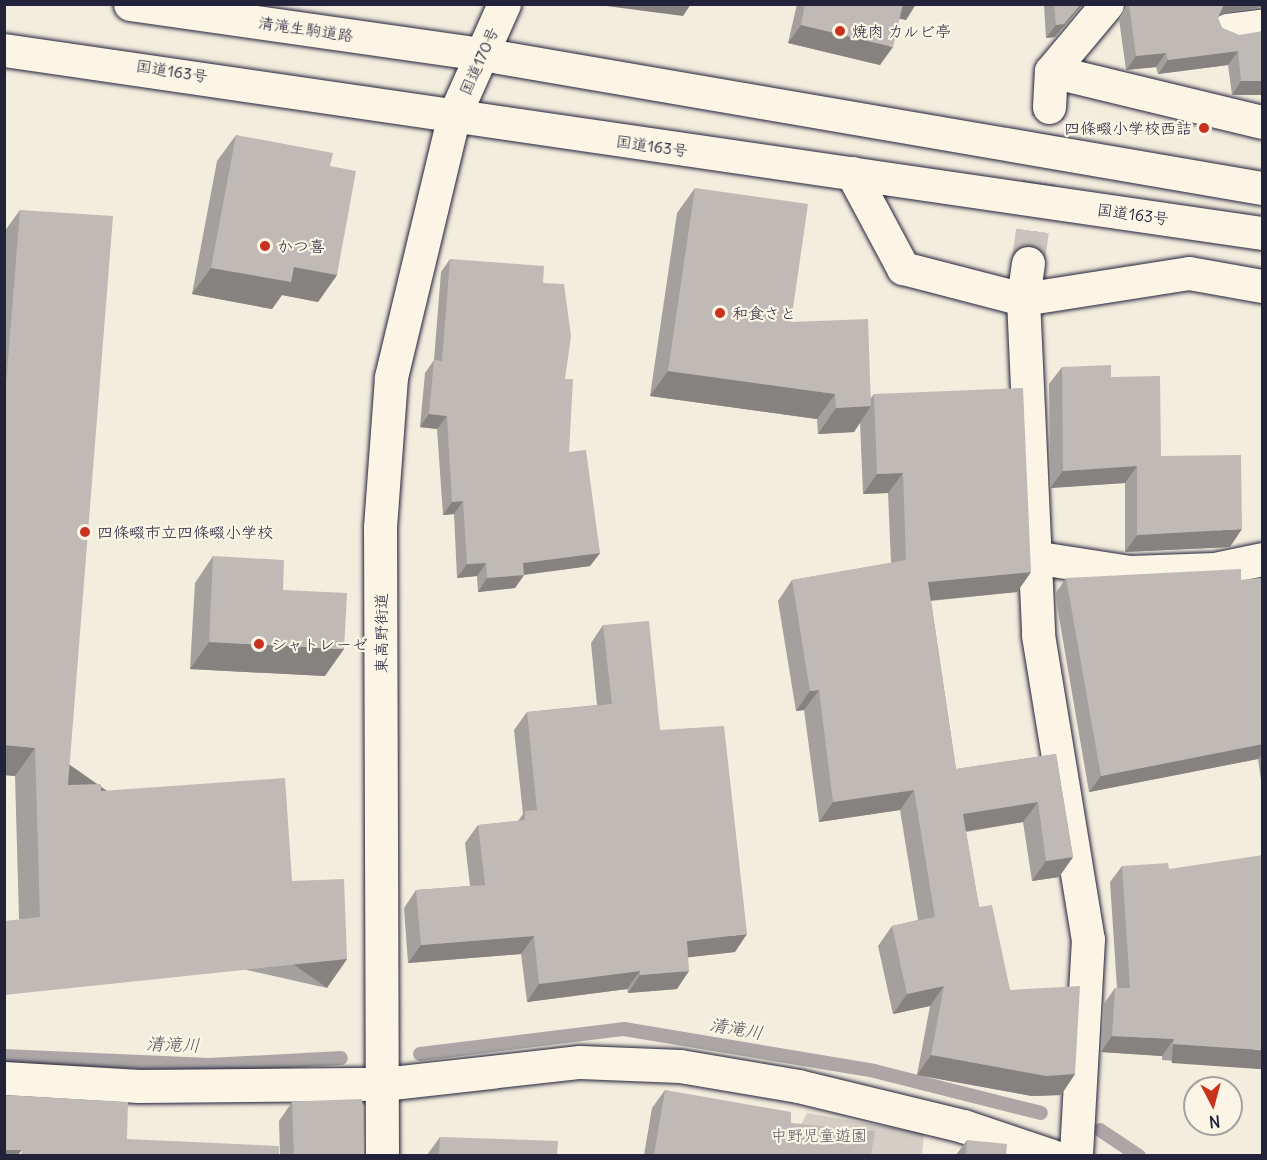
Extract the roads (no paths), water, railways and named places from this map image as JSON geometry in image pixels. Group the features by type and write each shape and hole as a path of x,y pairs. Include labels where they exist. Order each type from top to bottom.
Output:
{"main road":[{"name":"清滝生駒道路","path":"130,4 482,54"},
{"name":"国道170号","path":"453,118 504,4"},
{"path":"1049,107 1050,71 1107,4"},
{"path":"1227,30 1263,26"},
{"path":"4,50 42,55"},
{"path":"482,54 1263,188"},
{"path":"4,57 42,55"},
{"name":"国道163号","path":"42,55 111,61 453,118 1263,233"},
{"path":"1050,71 1263,122"},
{"name":"東高野街道","path":"382,1155 381,527 390,388 417,251 453,118"},
{"path":"852,173 903,268 1023,299 1189,273 1263,286"},
{"path":"1028,263 1023,299 1038,635 1088,939 1077,1155"},
{"path":"1033,557 1130,572 1215,569 1263,559"},
{"path":"4,1078 139,1086 383,1084 580,1062 680,1066 808,1088 963,1126 1052,1155"}],"waterway":[{"name":"清滝川","path":"420,1054 624,1029 874,1071 1041,1113"},
{"name":"清滝川","path":"4,1056 209,1065 341,1058"},
{"name":"清滝川","path":"1100,1130 1139,1156"}],"tunnel":[{"path":"1028,263 1049,107"}],"place":[{"name":"焼肉 カルビ亭","path":"840,31"},
{"name":"四條畷小学校西詰","path":"1204,128"},
{"name":"かつ喜","path":"265,246"},
{"name":"和食さと","path":"720,313"},
{"name":"四條畷市立四條畷小学校","path":"85,532"},
{"name":"シャトレーゼ","path":"259,644"}],"park label":[{"name":"中野児童遊園","path":"819,1135"}]}
